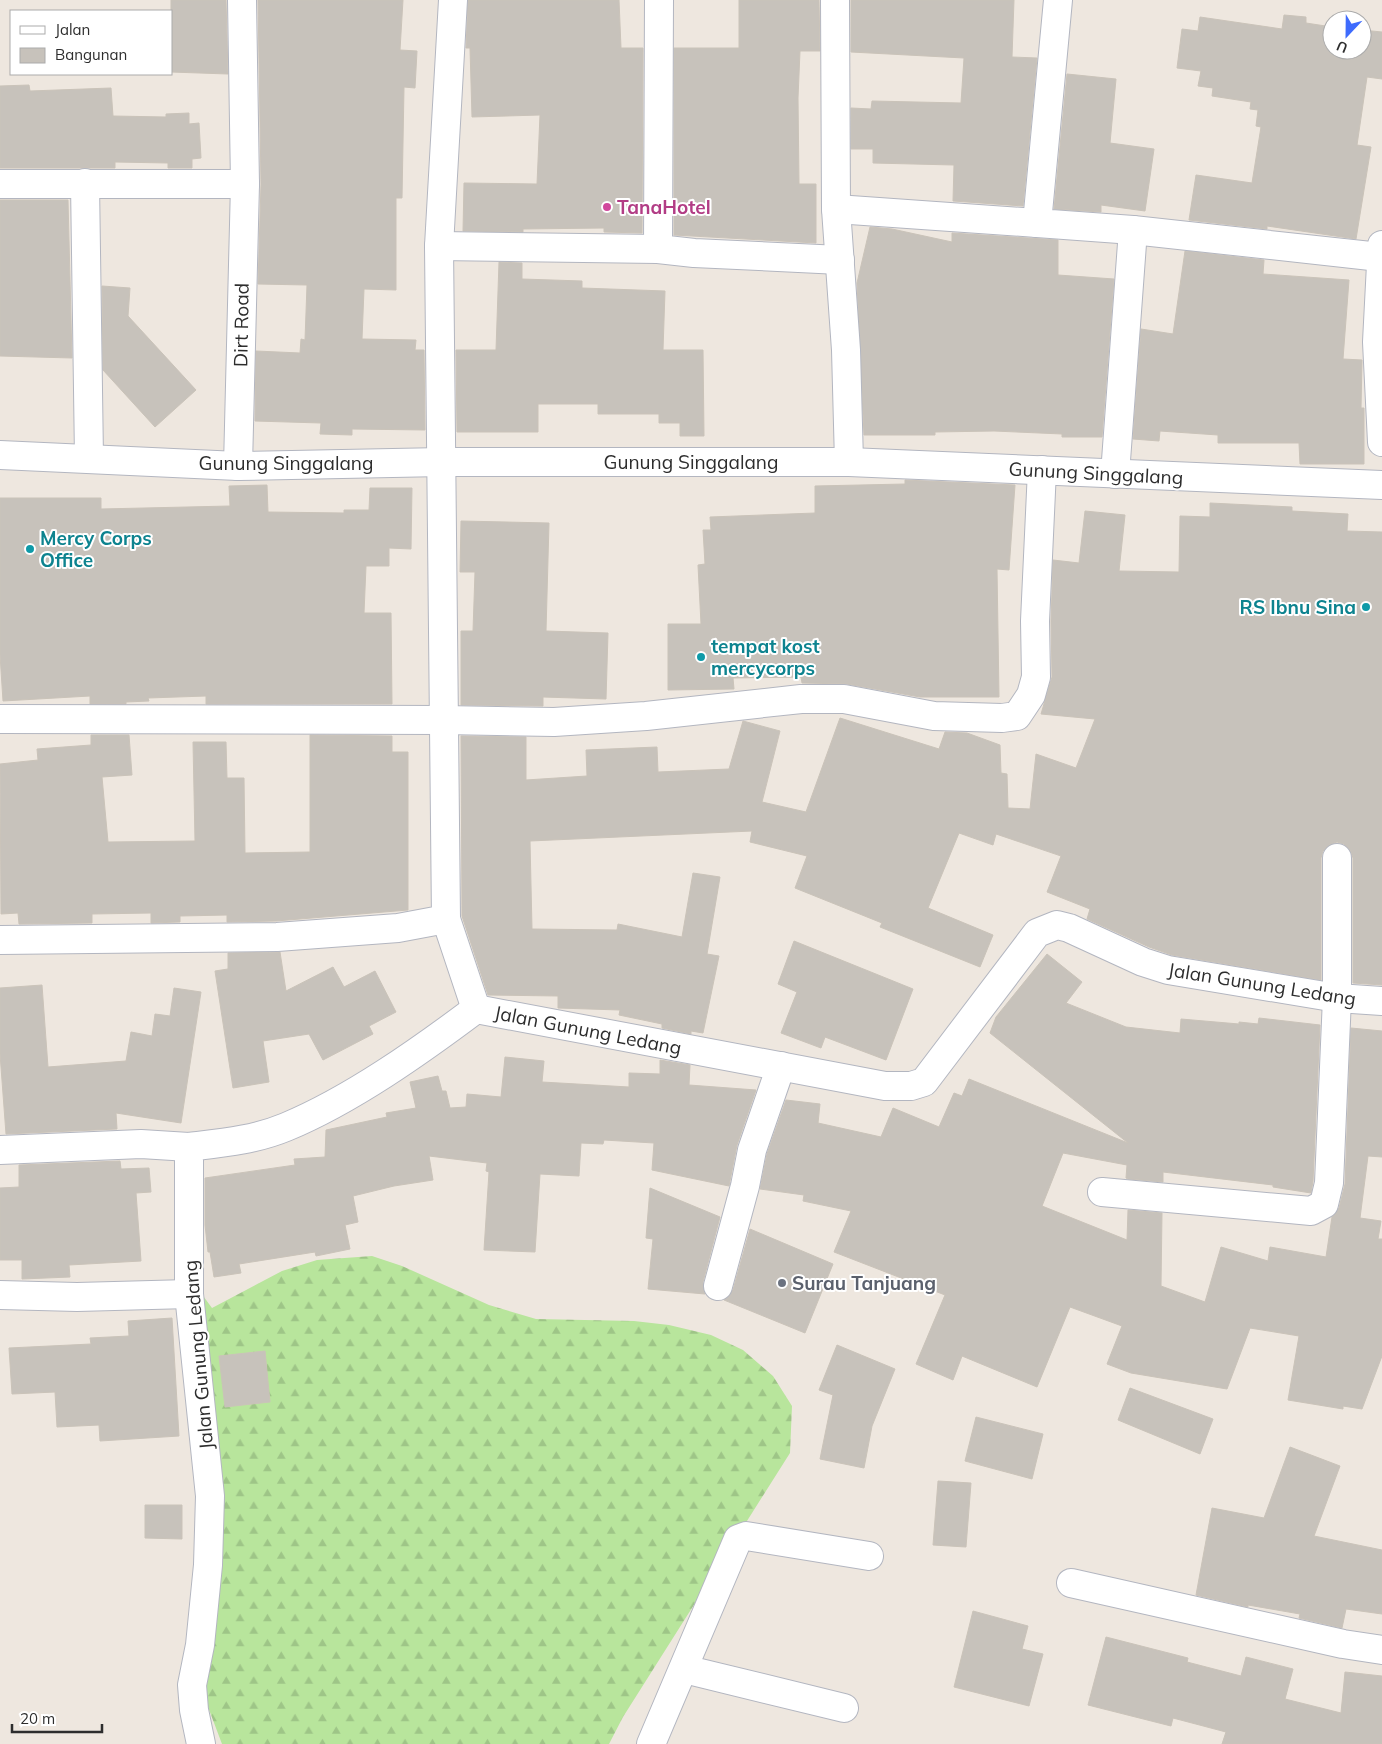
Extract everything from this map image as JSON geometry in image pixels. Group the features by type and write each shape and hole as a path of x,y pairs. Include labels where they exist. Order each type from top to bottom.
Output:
{"street":[{"name":"Dirt Road","path":"238,466 244,184 242,0"},
{"path":"453,0 440,246 446,918 476,1009"},
{"path":"658,249 659,0"},
{"path":"835,0 836,209 846,350 849,462"},
{"path":"1037,223 1058,0"},
{"path":"85,183 89,458"},
{"path":"0,184 244,184"},
{"path":"836,209 1133,230 1381,251 1377,342 1382,442"},
{"path":"1115,474 1133,230"},
{"path":"440,246 658,249 694,253 840,260"},
{"name":"Gunung Singgalang","path":"0,455 238,466 443,462 849,462 1382,485"},
{"path":"0,719 554,722 656,715 801,699 844,699 934,716 1002,718 1017,716 1031,695 1036,677 1035,621 1042,470"},
{"path":"1102,1192 1311,1210 1321,1207 1326,1199 1329,1183 1336,998 1337,858"},
{"path":"0,940 277,937 398,928 446,918"},
{"name":"Jalan Gunung Ledang","path":"201,1744 194,1710 192,1685 200,1645 208,1565 210,1496 189,1294 189,1148 248,1139 286,1128 348,1094 476,1009 885,1086 911,1086 924,1082 1037,933 1057,926 1076,931 1143,962 1168,970 1336,998 1382,1001"},
{"path":"718,1286 745,1186 752,1150 781,1066"},
{"path":"0,1150 141,1144 189,1148"},
{"path":"0,1295 77,1297 189,1294"},
{"path":"651,1744 684,1669 735,1543 741,1537 746,1536 869,1556"},
{"path":"1071,1583 1343,1644 1382,1650"},
{"path":"684,1669 844,1708"}],"green space":[{"path":"372,1256 402,1266 489,1305 536,1319 634,1321 669,1325 711,1335 743,1350 773,1376 792,1406 790,1453 623,1717 609,1744 222,1744 205,1699 195,1285 212,1308 282,1271 317,1260"}],"building":[{"path":"171,0 226,0 228,74 172,72"},
{"path":"258,0 403,0 400,50 417,51 415,88 404,87 402,198 396,198 396,290 364,289 362,339 416,340 415,350 424,350 425,430 352,429 352,435 320,434 321,423 255,421 256,351 300,353 301,339 305,340 307,285 258,284 261,184"},
{"path":"468,0 619,0 621,48 643,48 642,233 604,232 604,228 523,229 523,232 463,231 464,183 537,184 540,115 472,117 470,48 466,48"},
{"path":"739,0 819,0 820,51 800,51 798,98 799,184 816,184 816,243 674,235 674,48 739,48"},
{"path":"851,0 1014,0 1012,57 1037,58 1023,206 953,201 954,165 873,163 873,149 851,149 851,108 871,109 872,101 961,103 964,58 851,52"},
{"path":"1284,15 1306,17 1306,23 1322,25 1322,60 1372,60 1372,31 1382,32 1382,79 1367,77 1357,145 1371,147 1356,239 1267,226 1267,229 1189,220 1196,175 1252,183 1261,127 1256,126 1258,110 1250,109 1251,102 1212,96 1213,88 1198,86 1201,71 1177,68 1182,29 1198,31 1200,17 1282,29"},
{"path":"1067,74 1116,79 1110,143 1154,149 1145,211 1101,205 1101,212 1054,209"},
{"path":"29,85 30,91 111,88 113,116 166,117 166,114 189,113 189,124 199,123 201,158 192,159 192,168 168,168 168,163 115,162 115,168 0,168 0,86"},
{"path":"0,200 68,200 72,358 0,356"},
{"path":"870,227 892,229 952,242 952,233 1058,240 1058,275 1114,279 1102,437 1062,437 1062,434 994,431 935,432 935,435 864,435 857,283"},
{"path":"1185,251 1264,260 1263,274 1349,280 1343,359 1362,360 1361,408 1364,408 1364,464 1300,464 1299,443 1218,443 1218,435 1160,431 1159,441 1133,439 1141,329 1173,334"},
{"path":"499,262 522,263 522,279 582,281 582,288 665,291 663,350 703,350 704,436 680,436 680,423 659,423 659,414 598,414 598,404 538,404 538,432 457,432 456,350 496,350"},
{"path":"102,286 130,288 128,316 196,390 155,427 103,370"},
{"path":"905,480 1015,485 1009,570 997,569 999,697 920,697 847,684 802,683 801,677 733,678 734,689 668,690 668,624 701,624 698,565 705,564 703,530 711,530 710,517 815,513 815,486 905,484"},
{"path":"267,485 268,512 344,513 344,510 369,510 370,488 412,488 411,549 389,548 389,566 366,566 364,613 391,613 392,704 206,704 206,696 148,698 149,701 126,702 126,704 90,704 90,696 3,701 0,655 0,498 101,498 101,509 230,506 229,486"},
{"path":"1210,503 1292,507 1292,511 1348,514 1347,531 1382,532 1382,985 1353,983 1353,858 1350,850 1344,844 1337,842 1329,845 1323,851 1321,858 1321,980 1172,955 1149,947 1087,919 1090,909 1047,892 1061,856 996,834 993,845 959,833 928,908 993,935 980,967 880,927 882,923 795,888 807,856 750,842 752,831 530,841 532,929 617,930 618,924 682,937 693,873 720,877 707,954 719,956 703,1033 691,1031 691,1034 662,1028 662,1024 619,1015 620,1010 558,1008 558,996 488,995 462,916 461,736 526,737 526,780 587,776 586,750 657,747 658,772 729,769 743,721 780,731 762,802 806,812 840,718 939,749 945,732 967,733 1000,745 1001,773 1007,774 1008,808 1030,809 1036,754 1076,768 1095,719 1041,714 1052,677 1053,560 1079,563 1085,511 1125,515 1119,571 1179,572 1180,516 1210,517"},
{"path":"461,521 549,523 546,631 608,633 606,699 543,697 543,706 461,705 461,631 473,631 475,572 460,572"},
{"path":"91,735 129,735 132,775 102,777 108,842 195,841 193,742 226,742 227,778 244,778 245,853 310,852 310,735 392,736 392,752 408,752 408,910 276,921 227,922 227,915 180,916 180,922 151,923 151,913 92,914 92,923 19,924 18,913 1,914 0,764 38,760 37,749 91,745"},
{"path":"794,941 913,989 886,1060 825,1037 821,1048 781,1033 797,992 778,984"},
{"path":"280,952 286,991 333,967 344,987 375,971 396,1012 369,1026 373,1034 323,1060 309,1034 263,1041 269,1082 233,1088 215,971 228,969 228,953"},
{"path":"1047,954 1082,982 1066,1003 1126,1027 1180,1033 1181,1019 1258,1024 1259,1018 1320,1025 1311,1193 1273,1187 1273,1185 1163,1172 1163,1182 1128,1179 1126,1178 1127,1165 1063,1153 1042,1206 1127,1240 1128,1210 1162,1213 1161,1286 1205,1302 1221,1247 1268,1261 1270,1247 1326,1257 1332,1217 1339,1208 1345,1184 1351,1028 1382,1031 1382,1157 1368,1156 1360,1218 1381,1221 1378,1239 1382,1239 1382,1356 1362,1409 1343,1406 1343,1409 1288,1400 1299,1336 1250,1328 1227,1389 1131,1373 1107,1364 1122,1326 1070,1307 1037,1387 962,1356 953,1380 916,1364 945,1295 834,1252 851,1211 803,1201 804,1195 760,1189 767,1154 786,1100 820,1104 818,1123 881,1137 893,1108 939,1127 954,1093 962,1096 969,1079 1128,1143 990,1033 996,1017"},
{"path":"42,985 48,1067 126,1061 131,1032 152,1036 155,1014 170,1016 174,988 201,992 181,1123 116,1113 117,1129 6,1134 0,1054 0,988"},
{"path":"505,1057 544,1061 542,1082 629,1087 629,1073 660,1074 660,1060 690,1065 689,1085 756,1090 737,1145 729,1186 652,1170 654,1143 604,1140 603,1144 581,1143 579,1176 540,1174 535,1252 484,1250 489,1172 486,1171 487,1163 429,1156 433,1180 394,1186 353,1196 358,1222 345,1225 350,1249 316,1256 315,1252 239,1264 241,1273 214,1277 210,1252 208,1252 205,1225 205,1178 295,1165 294,1159 325,1157 326,1130 387,1117 386,1113 416,1108 410,1082 438,1076 442,1091 446,1091 450,1108 466,1107 467,1094 501,1097"},
{"path":"120,1161 121,1169 149,1168 151,1192 136,1193 141,1261 69,1265 70,1277 22,1279 22,1260 0,1260 0,1188 19,1187 19,1165"},
{"path":"650,1188 720,1217 703,1282 705,1294 648,1289 653,1239 646,1238"},
{"name":"Surau Tanjuang","path":"750,1229 833,1264 805,1333 724,1300 733,1290"},
{"path":"172,1318 179,1436 100,1441 99,1425 57,1427 55,1392 12,1394 9,1348 91,1344 90,1338 129,1336 128,1321"},
{"path":"837,1345 895,1369 872,1426 864,1468 820,1459 833,1395 819,1390"},
{"path":"265,1351 270,1402 225,1407 219,1356"},
{"path":"1130,1388 1213,1419 1200,1454 1118,1420"},
{"path":"976,1417 1043,1434 1032,1479 965,1461"},
{"path":"1290,1447 1340,1466 1314,1536 1382,1550 1382,1614 1346,1609 1342,1628 1299,1618 1300,1614 1248,1605 1248,1607 1196,1595 1212,1508 1264,1518"},
{"path":"938,1481 971,1483 966,1547 933,1545"},
{"path":"145,1505 182,1505 182,1539 145,1538"},
{"path":"973,1611 1028,1626 1022,1649 1043,1654 1029,1706 954,1687"},
{"path":"1106,1637 1188,1658 1187,1662 1241,1676 1246,1657 1293,1669 1285,1699 1341,1713 1345,1672 1382,1676 1382,1744 1222,1744 1226,1732 1173,1718 1171,1726 1088,1705"}],"place":[{"name":"TanaHotel","path":"607,207"},
{"name":"Mercy Corps Office","path":"30,549"},
{"name":"RS Ibnu Sina","path":"1366,607"},
{"name":"tempat kost mercycorps","path":"701,657"},
{"name":"Surau Tanjuang","path":"782,1283"}]}
